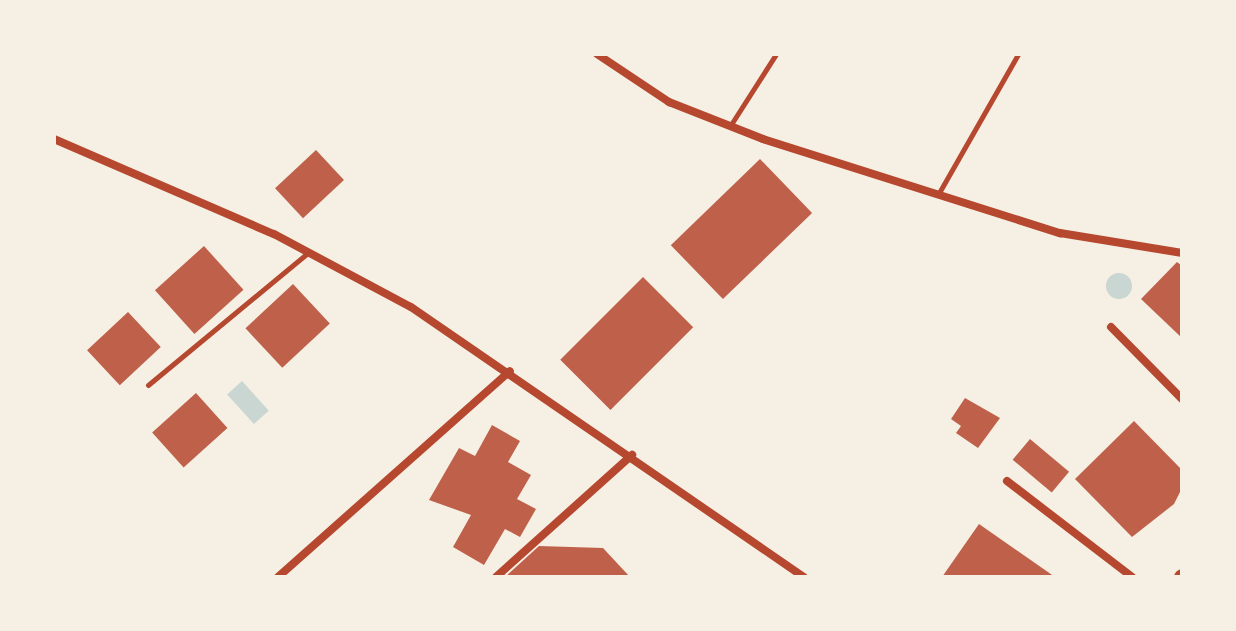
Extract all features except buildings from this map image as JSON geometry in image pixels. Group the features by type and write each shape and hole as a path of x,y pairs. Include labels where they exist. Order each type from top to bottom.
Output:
{"street":[{"path":"597,54 642,87 729,127 940,191 1060,233 1182,253"},
{"path":"54,139 310,251 510,371 804,577"},
{"path":"1111,327 1182,399"},
{"path":"278,577 510,371"},
{"path":"496,577 632,455"},
{"path":"1007,481 1132,577"}],"lane":[{"path":"729,127 776,54"},
{"path":"940,191 1018,54"},
{"path":"148,385 310,251"}],"shaded area":[{"path":"1119,273 1128,277 1132,286 1128,295 1119,299 1110,295 1106,286 1110,277"},
{"path":"242,381 269,411 254,424 227,394"}]}
